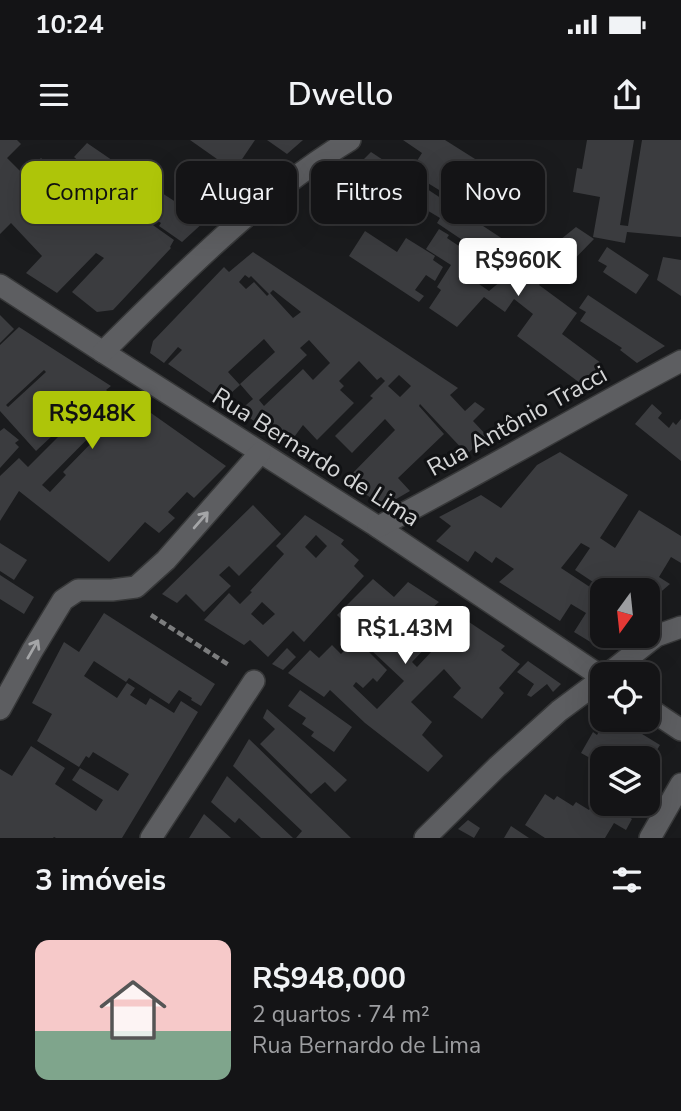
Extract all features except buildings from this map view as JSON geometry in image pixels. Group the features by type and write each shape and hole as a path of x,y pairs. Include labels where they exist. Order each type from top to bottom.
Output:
{"street":[{"path":"103,352 244,218 314,162 350,140"},
{"name":"Rua Bernardo de Lima","path":"0,285 378,527 590,670"},
{"name":"Rua Antônio Tracci","path":"378,527 681,361"},
{"path":"0,709 63,600 78,590 136,587 166,560 260,453"},
{"path":"623,662 656,636 681,626"},
{"path":"152,838 254,681"},
{"path":"425,838 507,757 590,687"},
{"path":"660,716 681,730"},
{"path":"649,838 681,784"}],"path":[{"path":"112,590 254,681"}]}
